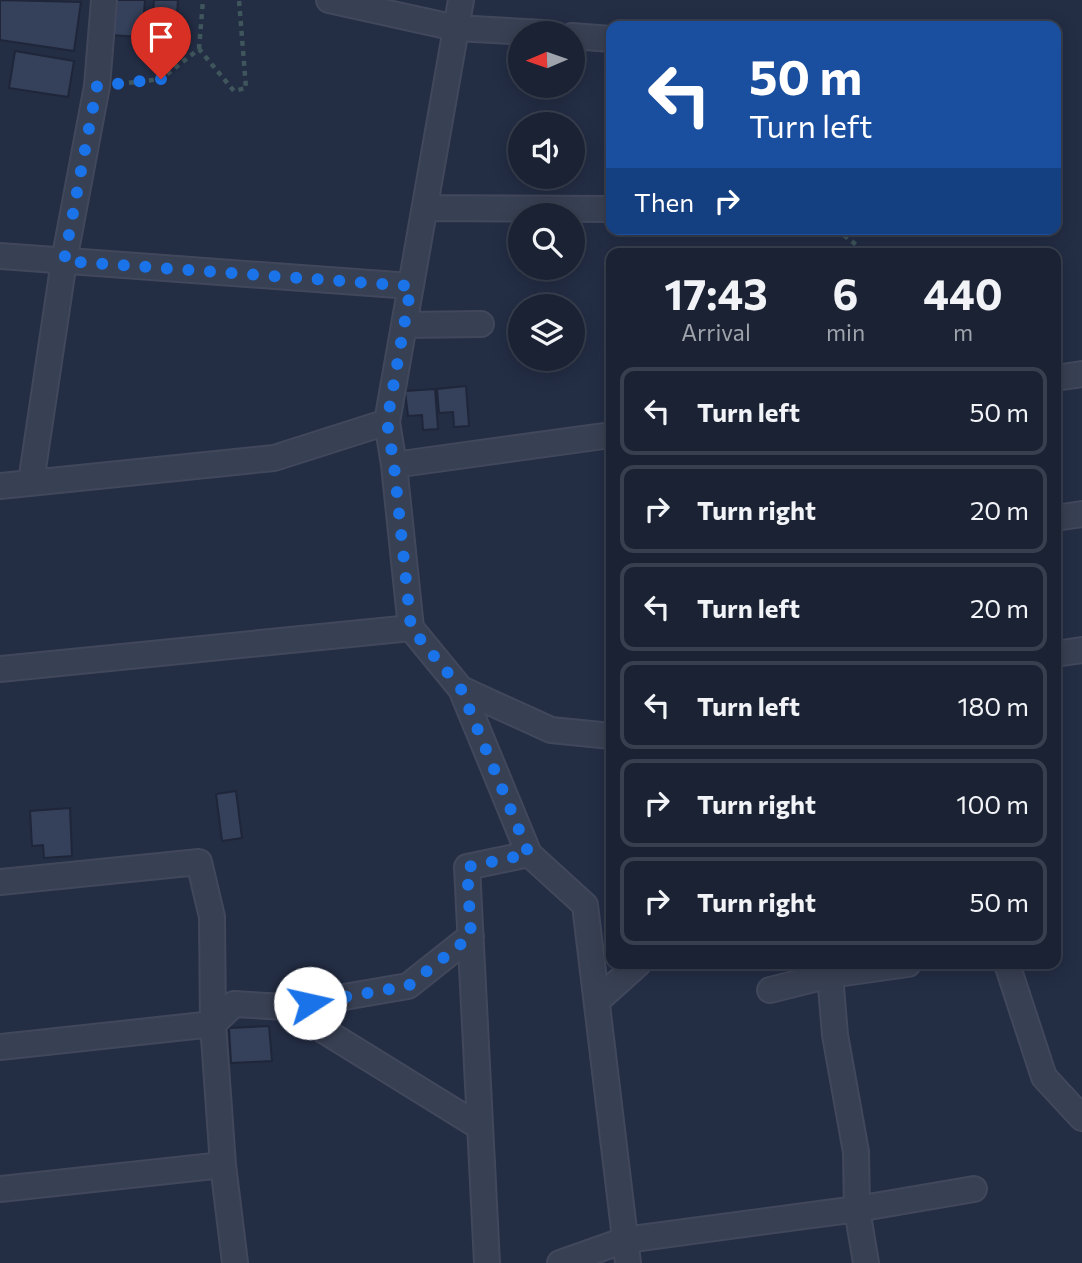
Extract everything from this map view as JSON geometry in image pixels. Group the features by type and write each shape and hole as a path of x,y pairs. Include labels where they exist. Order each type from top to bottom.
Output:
{"street":[{"path":"31,482 64,261 97,86 104,0"},
{"path":"329,0 456,28 508,31"},
{"path":"461,0 387,422 411,628 461,689 529,854 585,905 626,1252"},
{"path":"585,37 606,39"},
{"path":"425,208 606,209"},
{"path":"0,257 411,286"},
{"path":"404,325 481,324"},
{"path":"1061,377 1082,374"},
{"path":"0,486 274,458 387,422"},
{"path":"394,465 606,437"},
{"path":"1061,517 1082,514"},
{"path":"0,669 411,628"},
{"path":"1061,653 1082,650"},
{"path":"461,689 551,730 606,736"},
{"path":"487,1263 467,867 529,854"},
{"path":"0,882 199,862 212,916 213,1024 223,1165 234,1263"},
{"path":"0,1047 213,1024 234,1004 286,1007 408,986 471,936"},
{"path":"598,1000 632,969"},
{"path":"769,990 830,975 873,969"},
{"path":"1009,969 1044,1077 1082,1118"},
{"path":"830,975 835,1035 856,1152 857,1209 866,1263"},
{"path":"286,1007 480,1127"},
{"path":"0,1189 223,1165"},
{"path":"560,1263 974,1189"}],"path":[{"path":"203,0 200,49 234,91 246,88 239,0"},
{"path":"97,86 161,79 200,49"},
{"path":"844,235 860,248"}],"building":[{"path":"0,0 81,2 74,51 0,40"},
{"path":"112,0 145,0 142,37 110,35"},
{"path":"154,0 178,0 175,44 151,42"},
{"path":"15,51 74,61 68,97 9,88"},
{"path":"466,386 469,426 454,427 453,412 439,413 437,389"},
{"path":"435,389 438,429 423,430 422,415 408,416 405,391"},
{"path":"236,791 242,838 222,841 216,794"},
{"path":"70,808 72,856 44,858 43,845 32,846 30,811"},
{"path":"269,1026 272,1061 231,1063 229,1028"}],"route":[{"path":"161,79 97,86 64,261 411,286 387,422 411,628 461,689 529,854 467,867 471,936 408,986 310,1003"}]}
